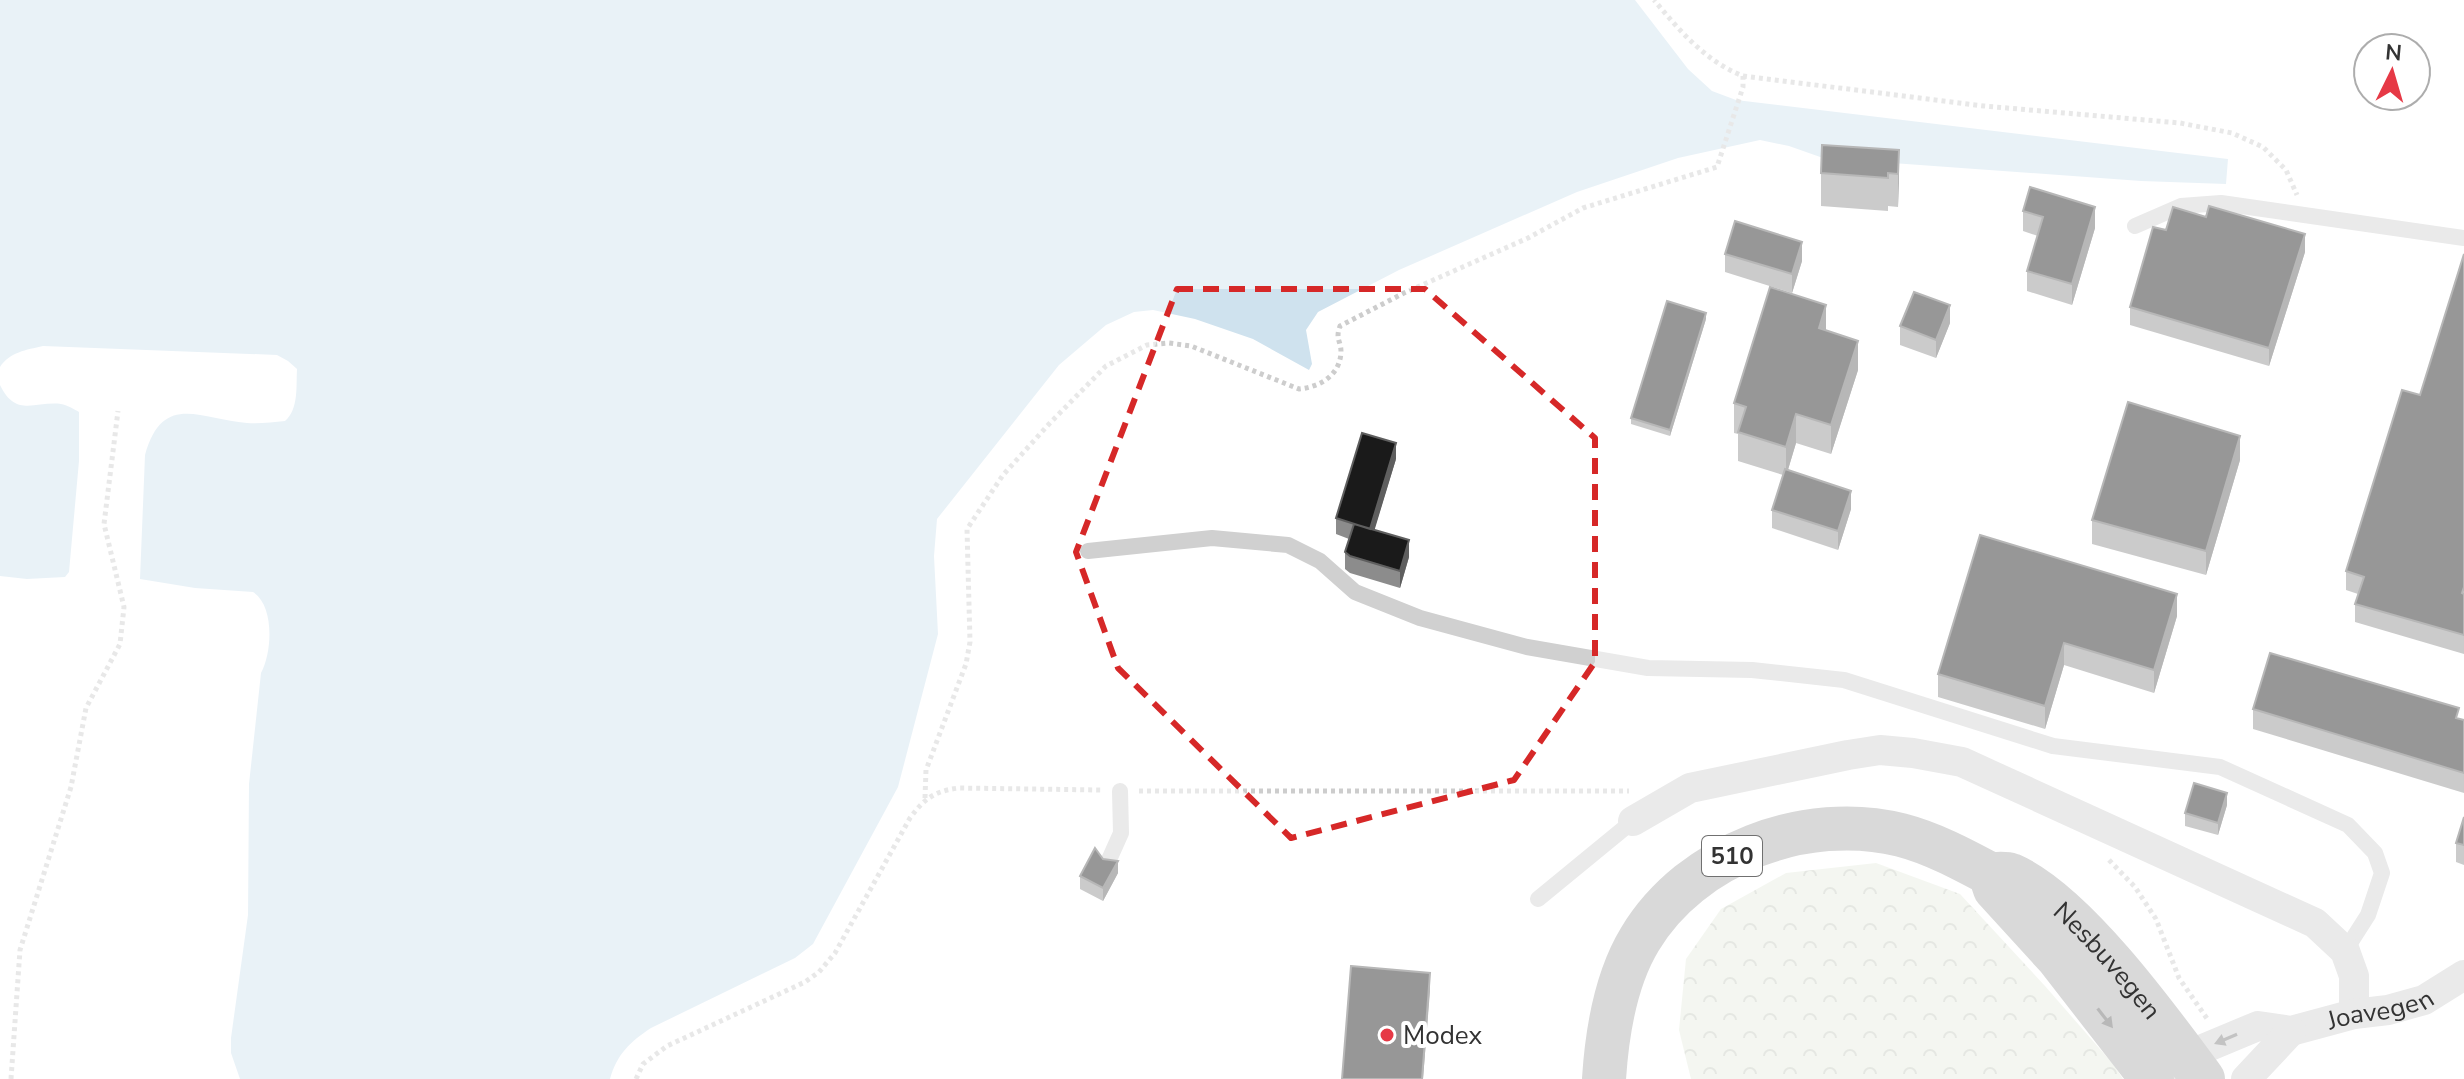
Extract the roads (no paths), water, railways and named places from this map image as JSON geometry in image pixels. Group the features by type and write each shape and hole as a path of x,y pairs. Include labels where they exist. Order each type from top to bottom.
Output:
{"main road":[{"name":"510","path":"1604,1079 1606,1037 1621,984 1640,939 1669,903 1691,884 1741,851 1790,834 1844,827 1901,835 1990,874 1995,889 2058,958 2180,1073"}],"street":[{"path":"1633,821 1690,788 1880,750 1962,762 2315,923 2345,951 2354,976 2354,1014"},
{"name":"Joavegen","path":"2180,1073 2258,1026 2291,1031 2354,1014 2388,1010 2424,1000 2464,975"},
{"name":"Joavegen","path":"2246,1079 2291,1031"}],"lane":[{"path":"2135,226 2181,206 2221,203 2464,238"},
{"path":"1088,551 1212,538 1288,545 1320,561 1355,592 1420,618 1527,647 1648,668 1752,670 1844,680 2053,746 2220,767 2348,825 2375,853 2382,873 2368,915 2345,951"},
{"path":"1108,862 1121,833 1120,791"},
{"path":"1538,899 1633,821"}],"water":[{"path":"0,0 1635,0 1688,69 1712,91 1736,100 2228,159 2226,184 2141,181 1823,158 1760,140 1678,158 1577,192 1399,270 1318,312 1306,330 1312,364 1309,370 1253,339 1195,319 1153,310 1134,312 1106,325 1059,365 937,519 934,556 938,634 898,787 813,944 795,958 651,1028 625,1049 610,1079 240,1079 231,1053 231,1038 248,915 249,784 261,673 269,642 268,619 260,599 253,592 195,588 140,579 145,455 153,435 162,423 173,416 199,415 252,423 285,421 295,404 297,369 277,355 43,346 14,355 0,367"},
{"path":"0,385 6,395 19,405 61,404 79,412 79,461 69,572 65,577 27,579 0,576"}],"place":[{"name":"Modex","path":"1387,1035"}]}
